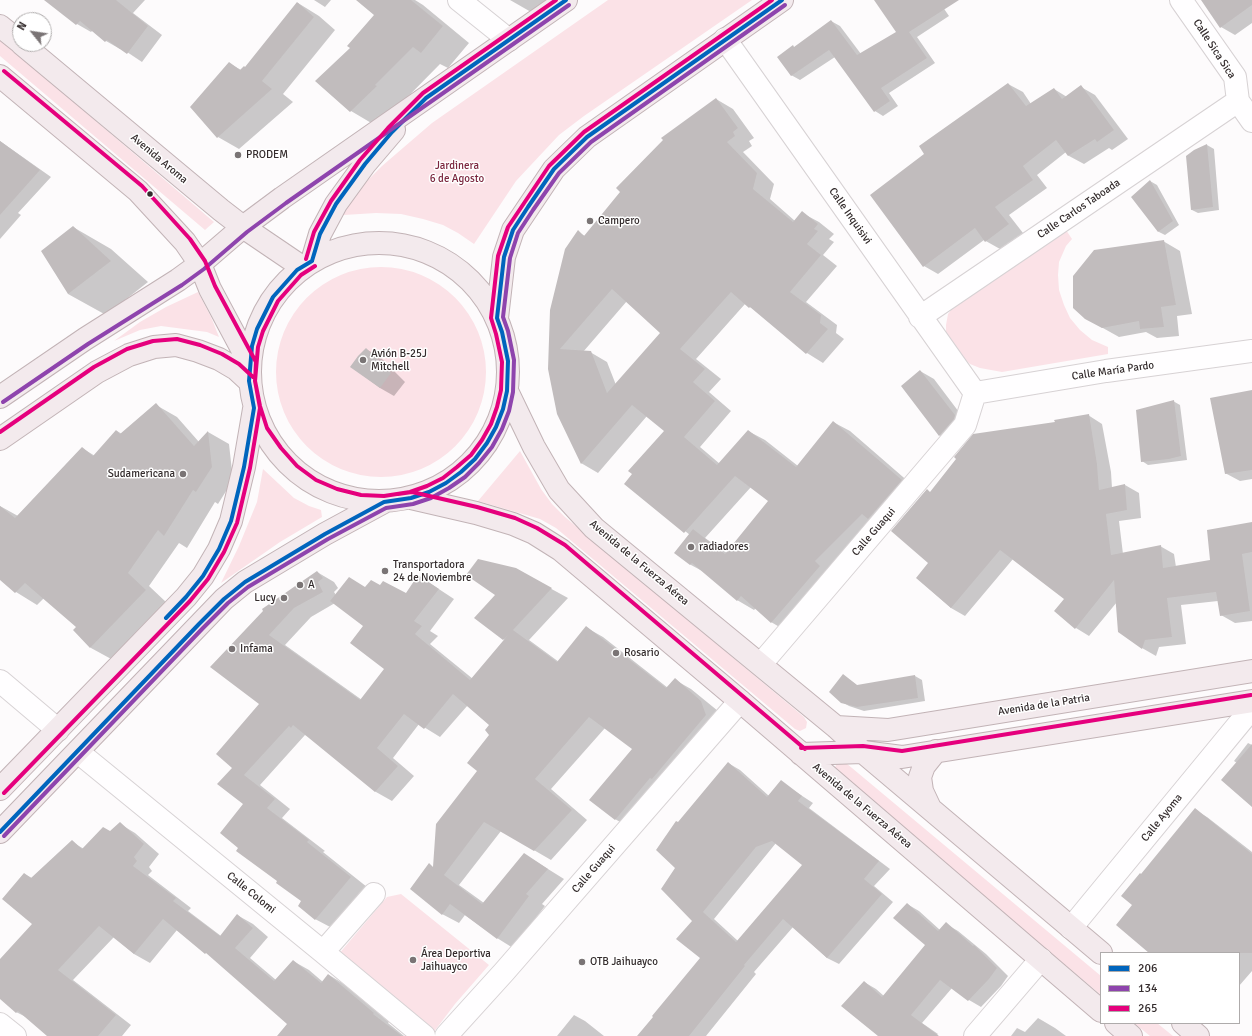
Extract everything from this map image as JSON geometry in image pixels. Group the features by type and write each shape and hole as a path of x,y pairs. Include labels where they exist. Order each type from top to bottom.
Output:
{"main road":[{"path":"0,396 85,338 178,280 200,264 243,227 566,0"},
{"path":"497,318 504,257 513,230 554,169 586,137 725,38 782,0"},
{"name":"Avenida Aroma","path":"0,26 12,36"},
{"name":"Avenida Aroma","path":"32,52 190,186 243,227 307,264"},
{"path":"0,76 138,191 185,242 200,264 210,290 249,373"},
{"path":"307,264 320,234 336,204 369,158 392,132 426,98"},
{"path":"382,242 422,250 441,258 474,284 497,318 502,332 508,361 507,390 503,409 496,427 487,444 462,472 429,492 411,498 384,502 360,501 335,495 313,485 293,470 276,452 262,431 254,408 249,373 252,346 257,329 273,297 297,270 307,264 341,248 361,244 382,242"},
{"path":"0,439 97,372 129,355 154,347 176,345 198,351 219,359 236,369 249,373"},
{"name":"Avenida de la Fuerza Aérea","path":"507,390 534,447 559,490 594,528 836,727 1100,953"},
{"path":"0,789 186,597 204,576 219,549 231,521 244,467 254,408"},
{"name":"Avenida de la Fuerza Aérea","path":"411,498 476,513 513,524 534,533 561,550 740,701 1100,1010"},
{"path":"0,832 224,599 245,582 325,534 384,502"},
{"name":"Avenida de la Patria","path":"836,727 888,730 1252,671"},
{"path":"801,754 864,752 902,757 1252,701"},
{"path":"930,809 922,791 920,777 924,766 936,751"},
{"path":"1117,1024 1131,1036"},
{"path":"1184,1024 1198,1036"}],"street":[{"path":"459,0 509,40"},
{"name":"Calle Sica Sica","path":"1181,0 1235,77 1238,101 1252,122"},
{"name":"Calle Inquisivi","path":"725,38 974,393"},
{"name":"Calle Carlos Taboada","path":"920,317 1238,101"},
{"name":"Calle María Pardo","path":"974,393 1106,371 1252,351"},
{"name":"Calle Guaqui","path":"761,664 965,425 974,393"},
{"path":"0,681 58,730"},
{"name":"Calle Guaqui","path":"450,1035 740,701"},
{"name":"Calle Ayoma","path":"1071,928 1252,708"},
{"name":"Calle Colomi","path":"78,752 424,1036"},
{"path":"323,952 374,894"},
{"path":"975,1036 1041,960"},
{"path":"0,1024 15,1036"}],"green space":[{"name":"Jardinera 6 de Agosto","path":"608,0 752,0 584,116 559,135 516,181 474,244 443,225 401,214 376,213 344,215 343,208 352,196 382,166 432,123"},
{"path":"0,39 12,49 12,52 15,52 214,222 205,230 0,56"},
{"path":"1066,230 1072,239 1066,246 1059,262 1058,275 1059,290 1064,305 1070,318 1080,330 1092,340 1108,347 1108,354 1002,372 980,368 970,364 962,357 946,334 948,314 954,306"},
{"path":"371,267 391,267 412,271 431,279 448,291 462,305 474,322 482,341 486,362 486,382 482,403 474,422 462,439 448,453 431,465 412,473 391,477 371,477 350,473 331,465 314,453 300,439 288,422 280,403 276,382 276,362 280,341 288,322 300,305 314,291 331,279 350,271"},
{"path":"198,292 211,317 219,337 207,332 161,326 140,330 114,341 140,322 166,307"},
{"path":"520,451 541,489 552,504 565,517 804,717 807,722 806,728 800,731 795,729 556,528 540,519 478,501"},
{"path":"263,469 294,498 309,506 321,510 322,517 280,542 221,583 239,546 257,502"},
{"path":"838,762 846,763 1100,975 1100,994 838,774 835,767"},
{"name":"Área Deportiva Jaihuayco","path":"401,894 489,965 455,1004 433,1033 338,955 387,897"},
{"path":"1135,1024 1158,1024 1173,1036 1150,1036"}],"building":[{"path":"44,0 116,0 148,26 127,54 107,40 105,42 80,21 76,25"},
{"path":"356,0 411,0 443,26 421,53 413,47 375,85 377,86 350,112 315,81 350,48 347,46 374,15"},
{"path":"874,0 959,0 909,32 927,58 881,88 890,101 874,112 829,50 791,76 777,57 793,45 794,47 831,20 857,55 896,32"},
{"path":"1201,0 1252,0 1252,5 1220,28"},
{"path":"297,2 314,17 262,81 272,89 217,138 190,107 229,62 240,70 244,66 245,67"},
{"path":"1008,83 1026,106 1054,88 1062,99 1081,85 1114,130 1097,142 1095,139 1068,156 1056,140 1023,166 1033,180 995,207 1009,224 985,242 975,228 923,267 870,195 924,154 919,146"},
{"path":"716,98 738,128 733,132 735,136 727,142 757,173 753,189 793,222 802,211 818,224 814,229 818,231 807,244 821,255 790,292 821,315 820,323 828,329 806,354 731,292 680,349 705,369 693,382 715,401 684,437 717,465 748,430 796,467 833,421 902,480 868,519 862,514 815,561 820,566 771,623 741,596 737,601 692,563 690,565 674,553 693,529 725,554 768,501 735,476 684,533 624,484 632,474 628,471 664,431 632,405 581,464 557,414 548,369 550,310 565,249 578,230 584,236 620,192 616,188 663,140 661,138","holes":["612,289 660,333 607,393 591,351 560,349"]},
{"path":"0,141 40,170 0,215"},
{"path":"1207,144 1213,207 1191,210 1186,156 1194,150"},
{"path":"1150,180 1173,221 1158,232 1131,197"},
{"path":"73,226 111,261 68,294 41,251"},
{"path":"1164,240 1176,305 1161,307 1164,327 1140,329 1139,321 1102,328 1085,319 1073,308 1073,276 1094,250"},
{"path":"366,348 391,373 380,388 350,367"},
{"path":"920,370 955,415 954,419 939,436 901,386"},
{"path":"1252,390 1252,470 1225,474 1210,398"},
{"path":"1174,400 1181,456 1141,462 1136,410"},
{"path":"156,403 194,446 208,431 212,467 196,492 193,490 164,536 158,530 128,573 146,590 90,648 73,630 76,627 25,583 15,593 0,580 0,506 15,518 82,447 93,456 116,430 120,434"},
{"path":"1089,414 1097,464 1099,490 1125,484 1127,510 1106,514 1111,555 1161,545 1163,568 1210,560 1207,530 1252,522 1252,552 1242,554 1250,611 1220,616 1216,592 1167,598 1172,637 1145,640 1142,649 1118,632 1114,580 1075,629 1054,611 1064,599 1000,550 951,608 916,578 928,563 891,531 927,489 930,492 956,459 954,457 973,434 1055,422 1054,420"},
{"path":"478,559 516,568 552,588 513,630 557,662 586,626 666,688 675,678 701,701 706,715 615,820 589,800 632,749 589,717 535,779 572,810 534,851 484,822 444,875 482,904 524,853 548,869 526,894 529,896 497,939 450,904 442,915 410,889 429,863 433,867 436,824 477,771 467,763 489,735 485,730 489,725 453,694 424,729 404,714 377,748 398,766 375,792 293,725 291,728 289,726 244,775 275,799 267,808 309,840 307,842 351,877 315,920 298,906 301,901 276,883 277,881 236,851 238,848 220,833 243,804 217,784 232,768 216,754 259,704 210,667 263,611 262,609 317,571 323,578 318,582 323,592 294,608 269,635 360,700 384,669 350,643 363,626 330,601 349,577 365,587 371,580 380,585 383,581 406,593 418,575 439,589 414,621 422,626 415,634 470,680 508,635 503,640 474,618 495,595 466,575"},
{"path":"843,674 857,685 915,675 918,698 857,707 841,703 829,692"},
{"path":"1252,744 1252,807 1221,780"},
{"path":"728,762 767,797 781,780 802,796 798,801 879,861 864,879 882,894 827,958 783,919 744,965 745,966 689,1036 637,1036 700,958 676,939 692,921 661,889 675,868 656,850 676,821 678,822","holes":["772,841 802,865 736,942 703,912 756,847"]},
{"path":"1195,808 1252,854 1252,953 1148,952 1116,925 1132,905 1121,896 1140,873 1141,874"},
{"path":"120,822 144,844 134,857 137,861 133,866 176,898 173,901 220,936 237,914 253,928 235,948 274,981 293,960 321,983 328,974 374,1013 373,1014 402,1036 277,1036 287,1024 206,953 205,954 163,919 134,954 99,926 58,970 116,1015 98,1036 47,1036 18,1011 16,1013 0,999 0,959 32,924 2,899 24,873 31,878 72,840 82,849 103,827 110,831"},
{"path":"907,903 938,931 946,922 973,946 974,945 997,968 989,979 968,1001 940,980 911,1015 939,1036 878,1036 841,1006 864,981 882,997 925,945 893,918"}],"transit line":[{"name":"265","path":"306,259 314,232 331,201 360,160 388,128 423,93 556,0"},
{"name":"206","path":"312,261 320,234 336,204 365,164 392,132 426,98 566,0"},
{"name":"265","path":"315,266 301,275 278,301 263,331 258,347 255,381 260,406 267,428 281,448 297,466 316,480 337,489 361,495 384,496 410,492 443,478 471,455 491,424 497,407 501,390 502,362 491,318 498,256 508,227 549,166 584,132 772,0"},
{"name":"206","path":"0,832 199,624 224,599 245,582 325,534 384,502 411,498 429,492 446,483 475,459 487,443 496,427 503,409 507,391 508,361 502,332 497,318 504,257 513,230 528,207 554,169 587,137 782,0"},
{"name":"134","path":"3,402 88,344 182,285 204,269 247,232 286,203 569,5"},
{"name":"134","path":"4,836 203,628 228,603 248,587 328,539 386,508 413,504 431,498 465,477 479,463 492,447 502,429 509,411 513,392 514,360 508,331 503,317 510,258 518,233 533,210 559,173 591,142 785,5"},
{"name":"265","path":"4,71 142,186 190,239 205,261 215,286 256,362 255,381 260,408 250,468 237,523 224,552 208,579 190,601 4,793"},
{"name":"206","path":"166,618 203,576 219,549 231,521 244,467 254,408 249,381 252,346 257,329 273,297 297,270 312,261"},
{"name":"265","path":"0,432 94,367 127,349 153,341 177,339 200,345 222,354 239,364 253,377"},
{"name":"265","path":"398,494 412,492 477,507 515,518 537,528 565,545 805,749"},
{"name":"265","path":"801,748 863,746 902,751 1251,695"}],"place":[{"name":"PRODEM","path":"238,155"},
{"name":"Campero","path":"590,221"},
{"name":"Avión B-25J Mitchell","path":"363,360"},
{"name":"Sudamericana","path":"183,474"},
{"name":"radiadores","path":"691,547"},
{"name":"Transportadora 24 de Noviembre","path":"385,571"},
{"name":"A","path":"300,585"},
{"name":"Lucy","path":"284,598"},
{"name":"Infama","path":"232,649"},
{"name":"Rosario","path":"616,653"},
{"name":"Área Deportiva Jaihuayco","path":"413,960"},
{"name":"OTB Jaihuayco","path":"582,962"}]}
